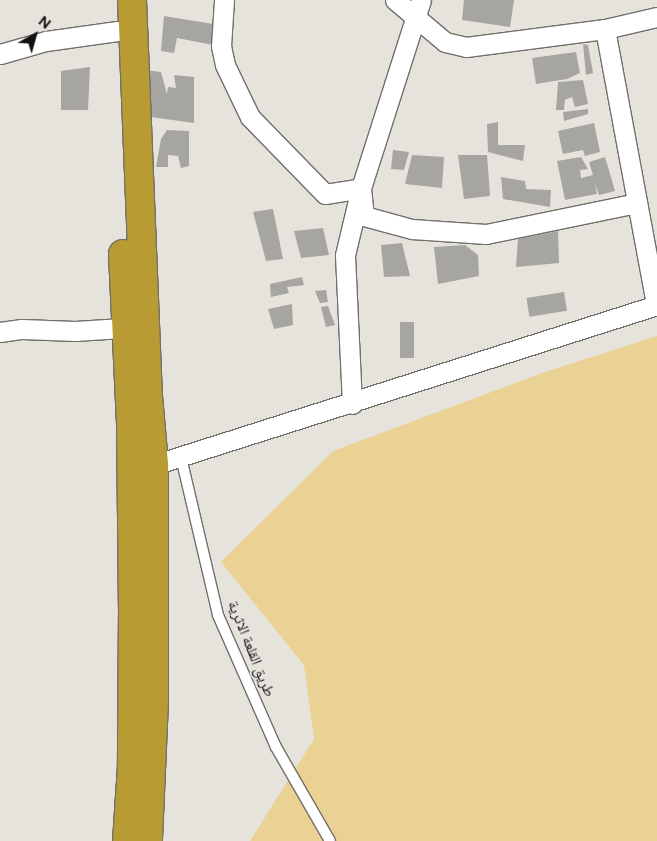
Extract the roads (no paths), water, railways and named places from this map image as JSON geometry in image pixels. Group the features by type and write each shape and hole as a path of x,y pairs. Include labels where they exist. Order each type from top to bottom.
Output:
{"highway":[{"path":"116,0 154,701 148,841"},
{"path":"132,0 135,328"},
{"path":"127,841 132,757 142,468"}],"street":[{"path":"224,0 221,46 225,65 250,117 325,194 361,188"},
{"path":"395,0 418,8 445,42 466,47 605,29 657,17"},
{"path":"352,404 345,255 361,188 418,8"},
{"path":"142,468 180,454 352,404 656,305 605,29"},
{"path":"0,54 46,41 117,31"},
{"path":"361,188 364,216 412,229 467,234 486,234 637,203"},
{"path":"0,332 22,329 75,332 135,328"}],"lane":[{"name":"طريق القلعة الاثرية","path":"180,454 218,616 276,747 330,841"}]}
